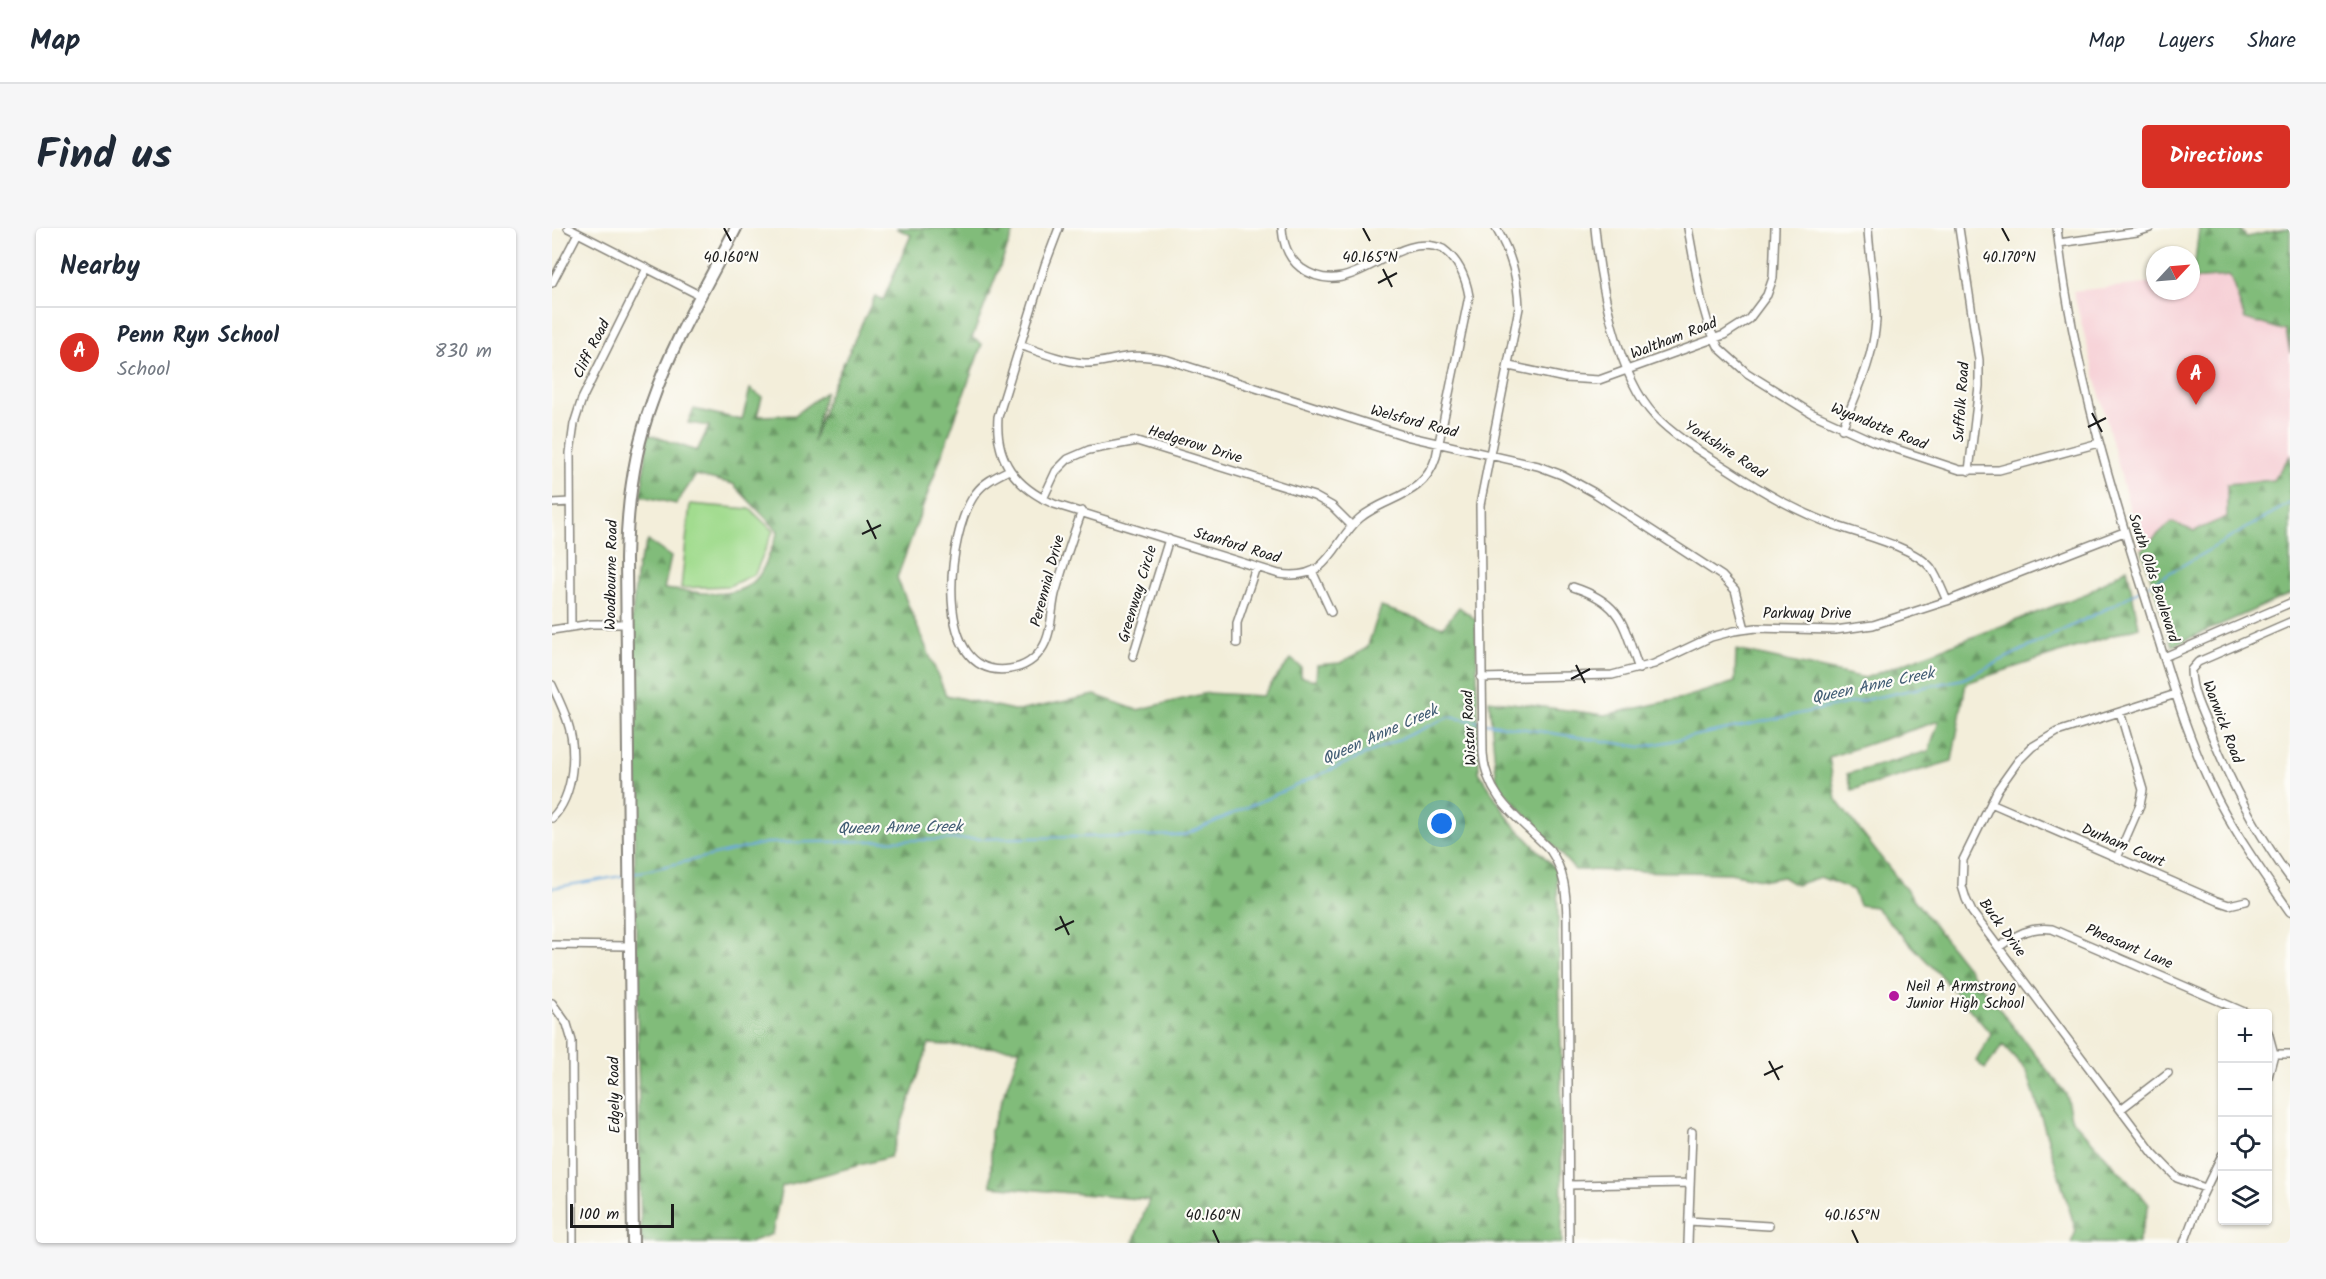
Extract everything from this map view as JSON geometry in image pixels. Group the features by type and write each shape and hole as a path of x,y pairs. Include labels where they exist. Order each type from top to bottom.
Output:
{"main road":[{"name":"Woodbourne Road","path":"629,946 626,624 628,506 636,458 659,383 736,228"},
{"name":"Edgely Road","path":"629,946 633,1243"}],"street":[{"path":"568,228 701,296"},
{"name":"Stanford Road","path":"1059,228 998,417 999,441 1009,470 1030,491 1043,499 1256,567 1292,576 1312,571"},
{"path":"1282,228 1285,248 1294,261 1306,271 1320,276 1345,274 1394,244 1413,239 1432,242 1454,260 1464,276 1469,301 1434,464 1422,482 1408,493 1372,510 1351,525 1330,555 1312,571 1331,612"},
{"name":"Wistar Road","path":"1496,228 1511,256 1518,299 1517,326 1480,505 1484,765 1491,786 1502,803 1550,850 1557,860 1564,879 1567,918 1569,1243"},
{"name":"Yorkshire Road","path":"1595,228 1610,311 1627,371 1647,406 1681,439 1789,506 1912,554 1930,568 1947,601"},
{"name":"Wyandotte Road","path":"1688,228 1701,299 1714,339 1725,355 1748,373 1811,413 1842,429 1944,466 1969,471 2010,468 2099,443"},
{"name":"Waltham Road","path":"1509,366 1565,378 1590,380 1610,377 1714,339 1744,323 1763,304 1773,278 1775,228"},
{"path":"1842,429 1871,353 1875,329 1876,301 1868,228"},
{"name":"Suffolk Road","path":"1959,228 1976,327 1979,360 1980,386 1969,471"},
{"name":"South Olds Boulevard","path":"2057,228 2079,354 2099,443 2124,532 2176,694 2199,758 2219,802 2246,848 2289,907"},
{"path":"2059,243 2137,232 2150,228"},
{"path":"552,283 578,233"},
{"name":"Cliff Road","path":"572,626 570,453 578,410 647,268"},
{"name":"Welsford Road","path":"1020,345 1083,363 1143,356 1168,360 1406,436 1538,466 1579,484 1722,576 1735,590 1745,629"},
{"name":"Hedgerow Drive","path":"1043,499 1056,471 1068,459 1089,450 1142,442 1314,496 1332,506 1351,525"},
{"name":"Perennial Drive","path":"1009,470 989,481 976,493 968,508 953,556 956,630 966,652 981,665 1000,670 1015,668 1029,663 1043,648 1048,635 1055,594 1082,511"},
{"path":"552,502 570,502"},
{"name":"Parkway Drive","path":"1481,678 1597,677 1639,669 1711,637 1745,629 1835,630 1862,627 1895,619 1947,601 2124,532"},
{"name":"Greenway Circle","path":"1133,656 1169,539"},
{"path":"1237,643 1237,623 1256,567"},
{"path":"1573,587 1600,598 1613,608 1623,625 1639,669"},
{"path":"2164,657 2290,603"},
{"name":"Warwick Road","path":"2290,622 2198,662 2191,670 2194,690 2229,777 2254,824 2290,878"},
{"path":"552,630 572,626 626,624"},
{"path":"552,685 570,728 572,773 564,802 552,818"},
{"name":"Buck Drive","path":"2176,694 2056,732 2038,743 2013,767 1967,848 1962,871 1962,886 1967,902 1999,947 2168,1170 2183,1182 2205,1188"},
{"path":"2117,858 2140,805 2143,790 2120,712"},
{"name":"Durham Court","path":"1991,803 2217,901 2229,905 2246,901"},
{"name":"Pheasant Lane","path":"1999,947 2022,932 2042,928 2052,929 2237,1009"},
{"path":"552,945 629,946"},
{"path":"552,1005 567,1024 572,1041 573,1243"},
{"path":"2272,1047 2274,1054 2272,1063"},
{"path":"2274,1054 2290,1054"},
{"path":"2121,1108 2168,1073"},
{"path":"1688,1243 1692,1132"},
{"path":"2184,1243 2205,1188 2218,1164"},
{"path":"1569,1185 1690,1183"},
{"path":"1689,1221 1769,1226"}],"shaded area":[{"path":"2230,276 2246,319 2286,331 2290,353 2290,456 2273,480 2227,517 2140,549 2073,291 2146,284 2146,300 2200,300 2200,279"}],"green space":[{"path":"896,228 985,228 1000,235 1003,228 1015,228 972,338 982,344 897,578 946,695 1018,711 1095,695 1137,710 1207,693 1262,696 1291,659 1301,667 1301,677 1316,680 1317,665 1340,663 1367,648 1381,607 1443,627 1459,607 1476,620 1479,772 1511,822 1557,870 1562,1243 1133,1243 1149,1200 991,1186 991,1130 1020,1049 929,1044 890,1157 782,1186 772,1234 747,1243 641,1243 631,625 637,567 648,541 671,557 664,589 716,594 741,589 752,583 760,574 778,531 733,484 696,475 676,504 641,496 648,434 697,451 709,426 688,423 694,409 742,420 750,389 762,397 757,416 795,415 825,392 813,442 828,396 875,296 883,300 911,235"},
{"path":"2199,228 2240,228 2246,237 2290,228 2290,353 2286,331 2245,319 2230,276 2200,278 2200,246 2197,246"},
{"path":"2290,456 2290,594 2172,646 2142,549 2171,522 2194,531 2227,517 2227,484 2273,480"},
{"path":"690,504 750,509 773,531 755,574 729,586 681,588"},
{"path":"2127,568 2139,627 1966,683 1952,761 1852,790 1847,774 1929,751 1939,721 1829,757 1836,800 2066,1094 2071,1118 2149,1204 2138,1243 2071,1243 2076,1231 2027,1071 2003,1045 1985,1069 1976,1061 1991,1034 1940,975 1875,907 1859,905 1853,890 1820,877 1796,885 1783,877 1766,880 1730,873 1575,870 1497,783 1489,700 1605,715 1683,698 1735,682 1736,650 1865,678 2088,593"}],"waterway":[{"name":"Queen Anne Creek","path":"1485,723 1642,747 1963,679 2114,605 2290,503"},
{"name":"Queen Anne Creek","path":"632,874 766,843 1185,835 1449,717 1480,722"},
{"name":"Queen Anne Creek","path":"552,888 627,875"}],"place":[{"name":"Penn Ryn School","path":"2196,405"},
{"name":"Neil A Armstrong Junior High School","path":"1894,996"}]}
